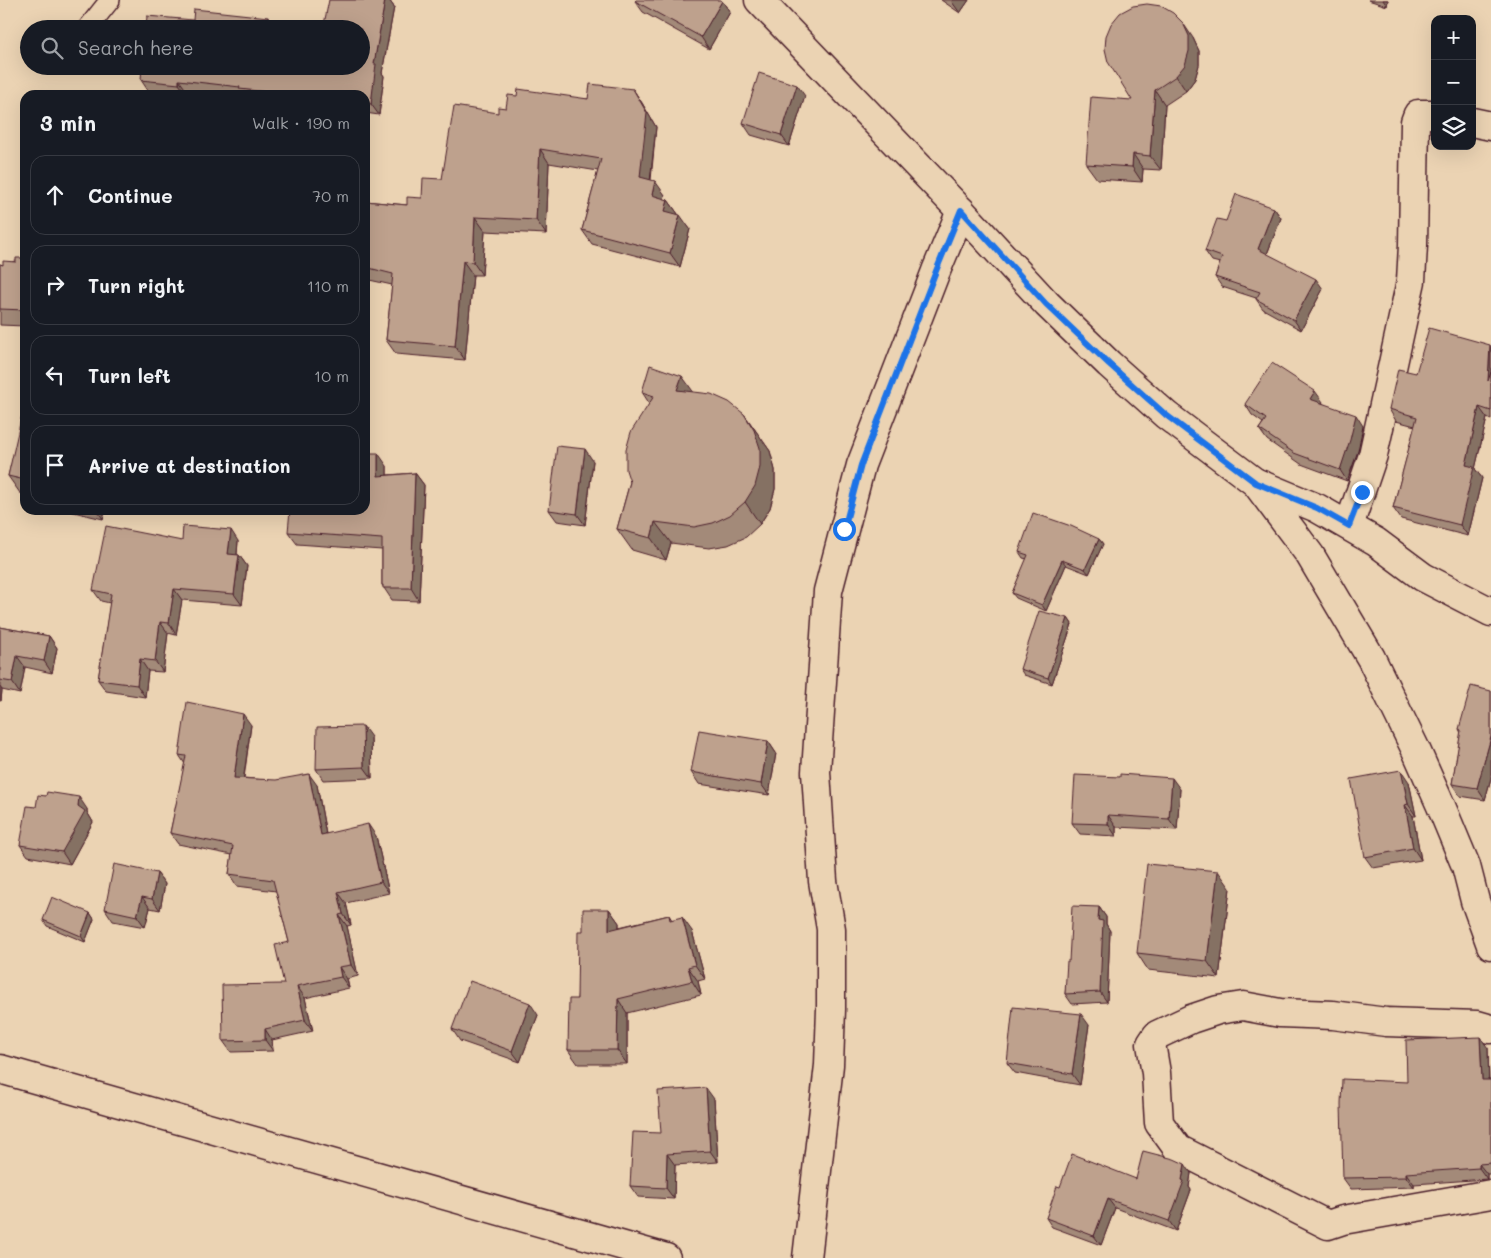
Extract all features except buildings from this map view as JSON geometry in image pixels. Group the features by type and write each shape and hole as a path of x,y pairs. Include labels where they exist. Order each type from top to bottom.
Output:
{"street":[{"path":"759,0 961,210 1046,304 1166,415 1256,483 1317,508 1376,542 1423,577 1491,612"},
{"path":"1349,526 1373,455 1411,281 1415,122 1418,114 1431,114"},
{"path":"1476,123 1491,126"},
{"path":"808,1258 828,1065 831,1009 832,929 823,881 816,772 828,591 861,465 961,210"},
{"path":"1256,483 1310,555 1371,658 1416,750 1466,866 1475,901 1491,945"},
{"path":"1491,1028 1477,1025 1386,1022 1333,1015 1280,1012 1243,1006 1218,1010 1190,1019 1157,1035 1151,1044 1156,1073 1159,1122 1178,1149 1328,1225 1343,1220 1491,1194"},
{"path":"0,1069 666,1258"}],"lane":[{"path":"94,20 110,0"}],"route":[{"path":"844,529 861,465 961,210 1046,304 1109,364 1166,415 1256,483 1317,508 1349,526 1362,492"}]}
